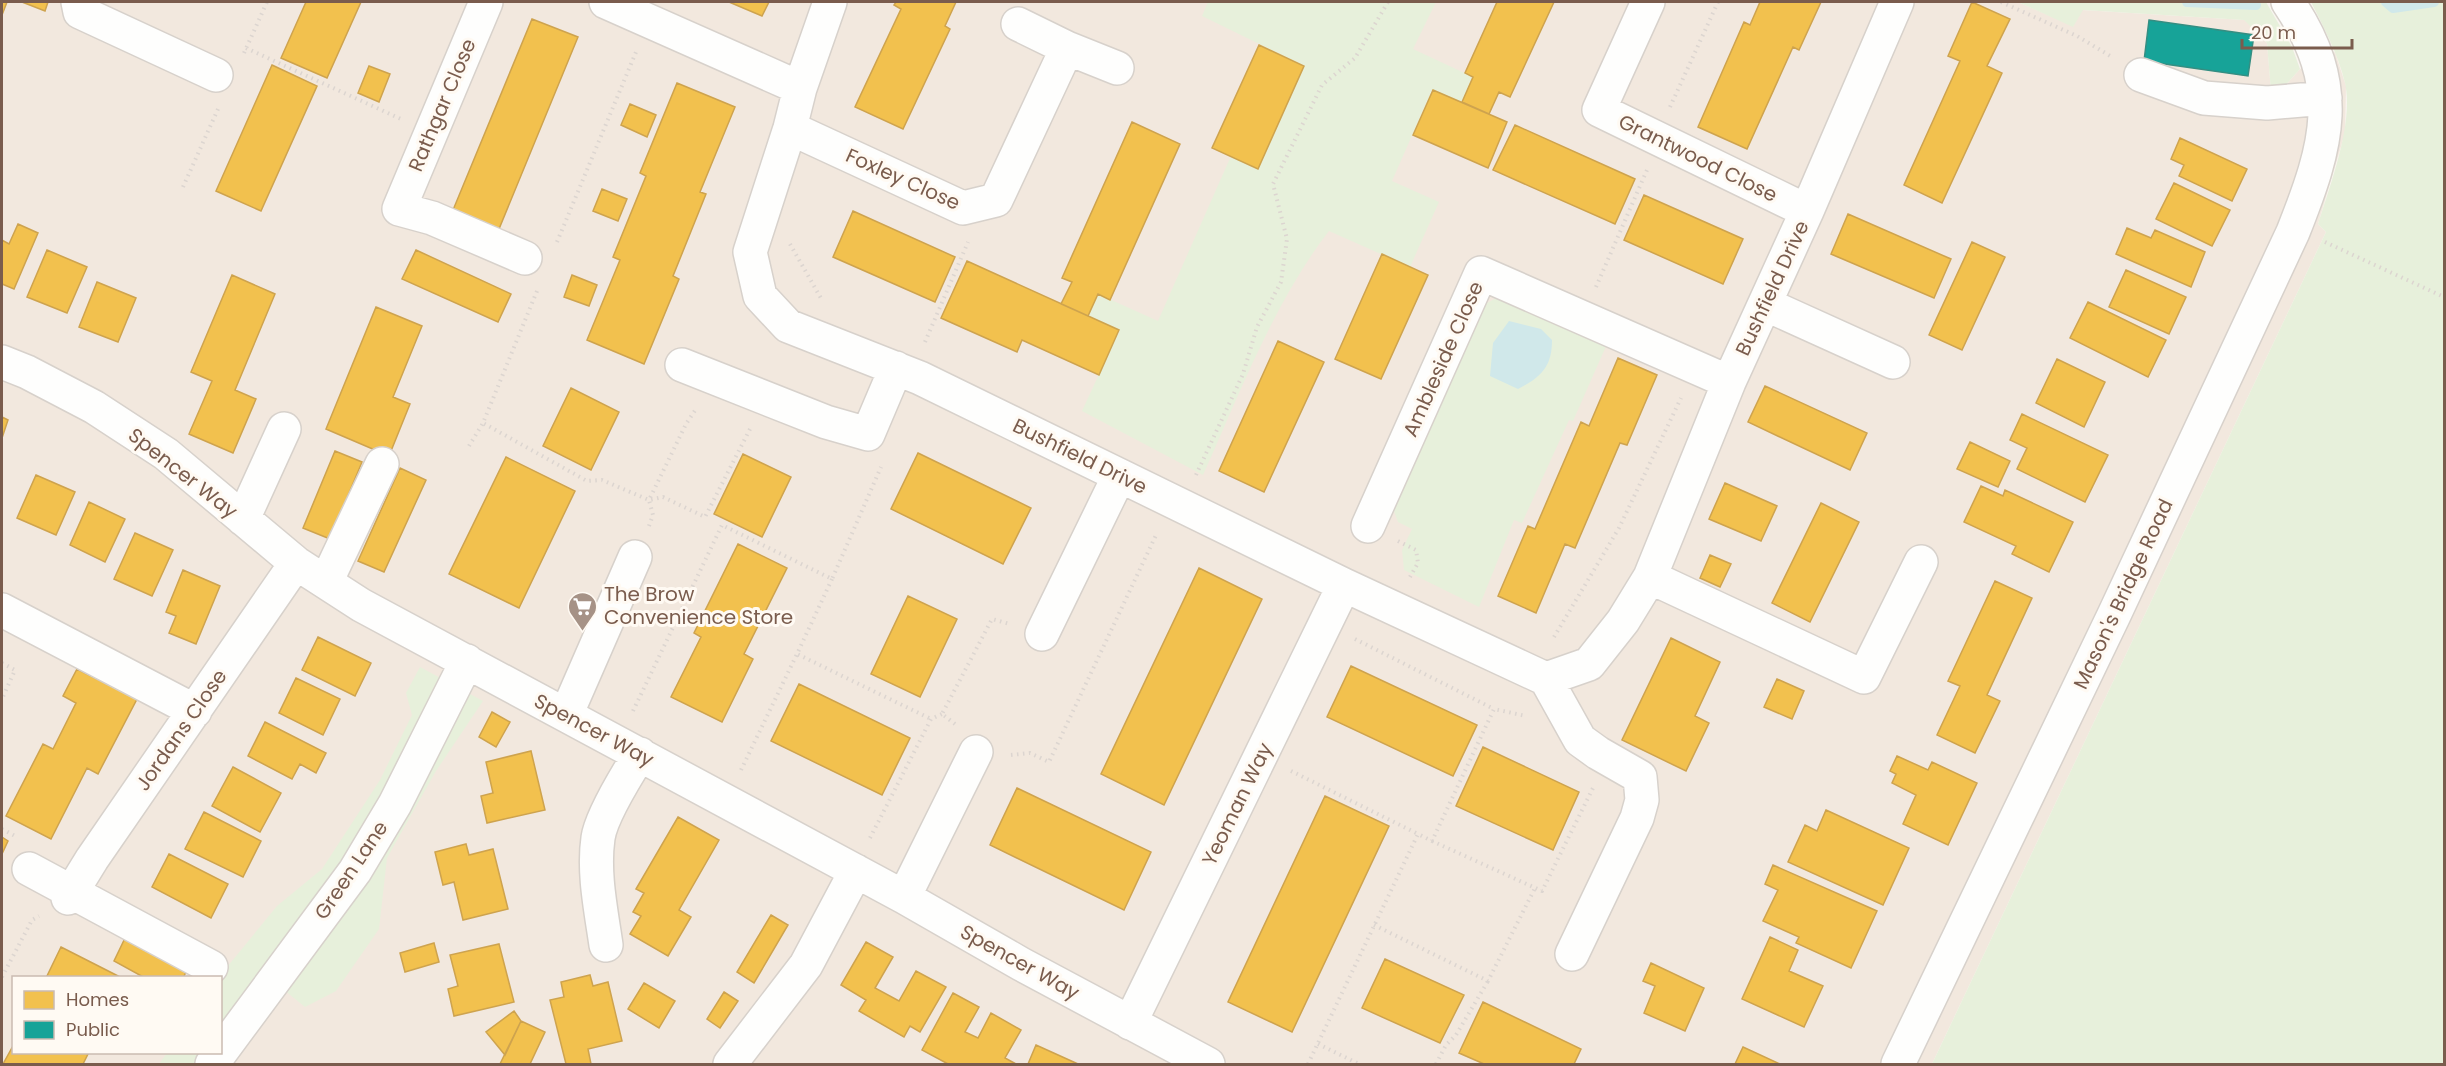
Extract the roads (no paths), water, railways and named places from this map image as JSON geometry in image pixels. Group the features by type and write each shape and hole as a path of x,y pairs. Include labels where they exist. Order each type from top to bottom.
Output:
{"street":[{"path":"78,2 80,12 216,75"},
{"name":"Rathgar Close","path":"486,2 399,209 432,218 525,258"},
{"path":"606,2 800,88"},
{"name":"Bushfield Drive","path":"830,2 800,88 790,128 750,252 760,296 788,326 903,372 1344,585 1546,679 1589,664 1623,621 1650,577 1729,382 1807,211 1897,2"},
{"name":"Grantwood Close","path":"1648,2 1599,110 1807,211"},
{"path":"2141,75 2204,98 2326,107 2314,48 2288,2"},
{"path":"1018,24 1067,48 1117,68"},
{"name":"Foxley Close","path":"790,128 963,208 996,200 1067,48"},
{"name":"Mason's Bridge Road","path":"1898,1065 2114,615 2293,232 2318,164 2326,107"},
{"name":"Ambleside Close","path":"1368,526 1481,273 1729,382"},
{"path":"1765,303 1893,362"},
{"name":"Spencer Way","path":"2,362 27,372 94,407 166,454 296,563 361,605 628,748 861,859 904,897 1021,964 1208,1065"},
{"path":"682,365 826,422 868,434 903,372"},
{"path":"243,519 284,429"},
{"path":"326,582 382,464"},
{"path":"1042,634 1119,476"},
{"path":"566,715 635,557"},
{"path":"1650,577 1864,677 1921,562"},
{"name":"Jordans Close","path":"71,894 92,859 296,563"},
{"name":"Yeoman Way","path":"1130,1023 1344,585"},
{"path":"2,610 195,711"},
{"name":"Green Lane","path":"222,1051 355,871 394,804 467,661"},
{"path":"1546,679 1580,740 1640,777 1642,800 1637,818 1572,954"},
{"path":"606,945 598,889 598,836 619,788 628,748"},
{"path":"904,897 976,752"},
{"path":"730,1065 806,965 861,859"},
{"path":"29,868 71,894 211,967"}],"water":[{"path":"1509,321 1541,329 1552,340 1550,357 1544,370 1518,389 1490,376 1493,343"}],"waterway":[{"path":"2187,2 2256,5 2254,2"},
{"path":"2386,2 2393,8 2434,2"}],"place":[{"name":"The Brow Convenience Store","path":"583,632"}]}
